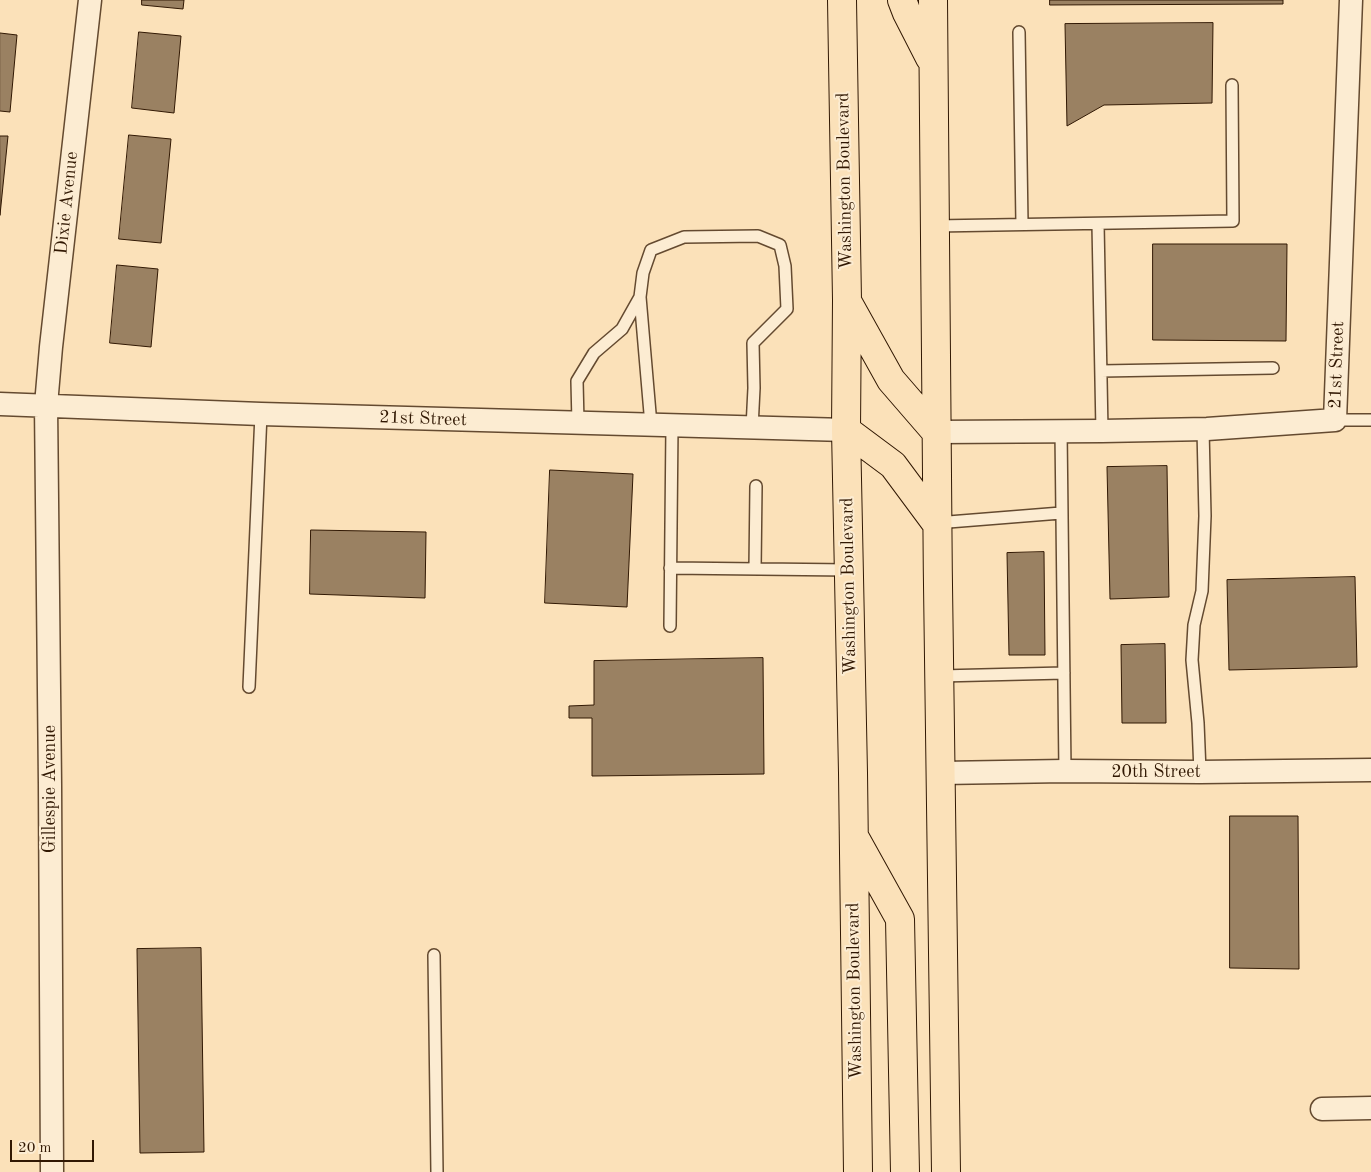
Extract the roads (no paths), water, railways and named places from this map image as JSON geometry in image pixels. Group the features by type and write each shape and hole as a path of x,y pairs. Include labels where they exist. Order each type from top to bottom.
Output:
{"main road":[{"name":"Washington Boulevard","path":"842,0 846,430 858,1172"},
{"path":"902,0 933,64"},
{"path":"933,0 936,523 940,676 946,1172"},
{"path":"846,300 891,380 936,432"},
{"path":"846,430 893,465 936,523"},
{"path":"854,834 900,919 905,1172"}],"street":[{"name":"Dixie Avenue","path":"46,405 90,0"},
{"name":"21st Street","path":"936,432 1203,429 1335,420 1351,0"},
{"name":"21st Street","path":"0,404 261,414 846,430"},
{"name":"Gillespie Avenue","path":"46,405 52,1172"},
{"name":"20th Street","path":"941,773 1371,770"},
{"path":"1322,1109 1371,1108"}],"lane":[{"path":"1019,32 1022,224"},
{"path":"935,226 1234,221 1232,86"},
{"path":"1098,224 1102,431"},
{"path":"670,626 670,568 662,425 640,297 643,273 650,250 684,238 758,236 780,245 785,266 787,309 753,343 752,428"},
{"path":"578,423 577,381 594,353 622,329 640,297"},
{"path":"1102,372 1273,368"},
{"path":"249,687 261,414"},
{"path":"1335,420 1371,420"},
{"path":"1200,772 1192,660 1194,625 1202,591 1205,516 1203,429"},
{"path":"1061,431 1065,771"},
{"path":"754,569 756,486"},
{"path":"936,523 1062,513"},
{"path":"670,568 849,570"},
{"path":"940,676 1064,673"},
{"path":"434,955 437,1172"}]}
